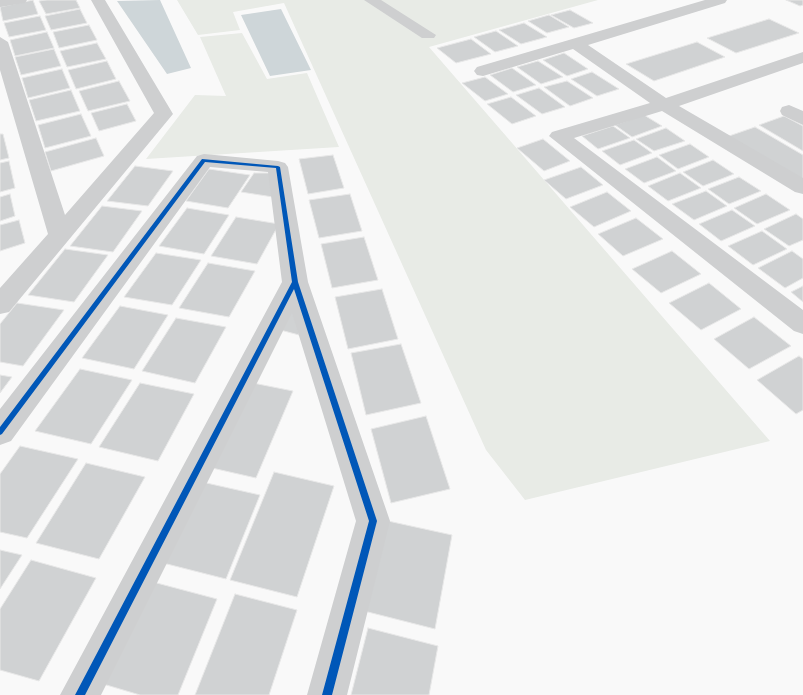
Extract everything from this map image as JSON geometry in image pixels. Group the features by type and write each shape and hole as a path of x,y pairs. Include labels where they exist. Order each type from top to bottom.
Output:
{"street":[{"path":"1,2 20,0"},
{"path":"0,305 164,114 98,0"},
{"path":"371,0 428,35"},
{"path":"483,71 720,0"},
{"path":"0,42 60,236"},
{"path":"575,43 664,105 803,187"},
{"path":"803,57 664,105 559,136 803,324"},
{"path":"803,106 789,111 803,119"},
{"path":"0,432 204,160 278,167 295,282 373,521 327,695"},
{"path":"80,695 295,282"}],"shaded area":[{"path":"160,0 191,68 167,74 117,1"},
{"path":"177,0 598,0 429,47 770,441 525,500 486,450 284,3 233,12 240,30 198,35"},
{"path":"281,9 311,70 270,76 241,15"},
{"path":"242,33 267,79 307,73 339,147 146,159 195,95 226,96 200,37"}],"building":[{"path":"33,0 38,14 3,21 0,7"},
{"path":"76,0 80,8 46,14 39,1"},
{"path":"786,0 803,0 803,5 800,6"},
{"path":"80,9 87,23 51,30 45,16"},
{"path":"570,10 593,23 574,28 551,15"},
{"path":"549,15 569,27 547,33 528,21"},
{"path":"40,16 46,30 9,37 4,23"},
{"path":"769,19 799,33 736,53 707,38"},
{"path":"524,23 547,37 521,44 499,30"},
{"path":"89,25 97,40 59,48 53,32"},
{"path":"496,31 518,46 495,52 474,37"},
{"path":"47,32 54,48 15,56 10,40"},
{"path":"471,39 491,54 456,63 437,48"},
{"path":"697,42 725,57 654,81 626,64"},
{"path":"97,43 106,59 67,67 60,51"},
{"path":"54,49 61,66 21,75 15,57"},
{"path":"564,53 588,69 567,76 543,60"},
{"path":"107,61 116,79 76,89 68,70"},
{"path":"538,61 563,77 541,84 517,67"},
{"path":"512,68 536,85 513,92 490,75"},
{"path":"62,69 70,88 28,98 22,78"},
{"path":"592,72 619,89 597,96 571,79"},
{"path":"485,77 508,94 485,101 462,83"},
{"path":"119,81 130,101 88,111 79,91"},
{"path":"567,81 593,98 570,106 544,87"},
{"path":"539,88 565,107 542,114 516,95"},
{"path":"71,90 80,111 36,121 29,100"},
{"path":"511,97 536,116 512,124 487,104"},
{"path":"127,104 136,121 99,131 91,113"},
{"path":"81,114 91,136 45,148 38,125"},
{"path":"644,115 662,126 632,137 615,125"},
{"path":"784,116 803,126 803,151 759,125"},
{"path":"613,126 630,138 598,149 582,136"},
{"path":"755,127 803,155 803,183 729,136"},
{"path":"666,128 685,141 654,151 636,139"},
{"path":"0,134 3,134 9,158 0,160"},
{"path":"96,138 104,156 51,171 45,152"},
{"path":"543,139 570,161 544,171 517,148"},
{"path":"634,140 652,153 620,165 602,151"},
{"path":"690,144 709,157 678,169 659,155"},
{"path":"333,155 344,188 308,194 299,159"},
{"path":"657,157 676,171 644,183 625,169"},
{"path":"713,160 734,174 703,186 683,172"},
{"path":"9,161 15,188 0,192 0,163"},
{"path":"135,166 173,171 148,206 107,201"},
{"path":"581,167 603,185 566,199 544,180"},
{"path":"209,169 250,175 228,208 186,201"},
{"path":"254,173 273,173 273,197 241,192"},
{"path":"680,173 701,188 668,201 648,186"},
{"path":"739,177 761,191 729,204 708,189"},
{"path":"706,191 727,206 694,220 672,204"},
{"path":"607,192 631,211 594,227 570,207"},
{"path":"10,194 15,216 0,221 0,197"},
{"path":"350,194 362,231 319,238 309,200"},
{"path":"766,194 790,210 757,224 734,208"},
{"path":"102,206 142,211 113,252 70,246"},
{"path":"187,208 229,215 204,254 159,246"},
{"path":"732,210 755,226 721,241 699,224"},
{"path":"796,214 803,219 803,240 789,246 764,229"},
{"path":"236,217 279,224 257,264 211,256"},
{"path":"636,218 663,239 623,256 598,234"},
{"path":"19,220 25,243 0,251 0,225"},
{"path":"762,231 787,249 753,265 728,246"},
{"path":"364,237 378,280 332,288 321,244"},
{"path":"65,249 108,255 74,302 28,295"},
{"path":"672,251 701,274 661,293 632,269"},
{"path":"792,251 803,259 803,278 785,288 758,268"},
{"path":"156,253 201,260 172,305 124,297"},
{"path":"208,263 255,271 229,317 179,308"},
{"path":"709,283 741,309 701,330 669,303"},
{"path":"803,286 803,302 791,292"},
{"path":"382,289 398,339 348,349 335,297"},
{"path":"17,303 64,310 23,366 0,362 0,324"},
{"path":"120,306 168,315 134,369 82,358"},
{"path":"295,307 299,335 273,328"},
{"path":"754,317 791,346 749,369 714,339"},
{"path":"176,318 226,327 195,383 142,371"},
{"path":"401,344 421,403 366,415 351,353"},
{"path":"799,356 803,359 803,410 796,414 757,380"},
{"path":"80,369 132,380 91,444 35,431"},
{"path":"0,375 12,377 0,393"},
{"path":"140,383 194,394 158,461 99,447"},
{"path":"253,383 293,391 256,478 212,468"},
{"path":"426,416 450,489 391,503 371,429"},
{"path":"20,446 78,459 27,538 0,532 0,474"},
{"path":"86,463 145,477 99,559 36,543"},
{"path":"274,472 334,486 297,597 230,580"},
{"path":"202,482 260,495 226,579 163,563"},
{"path":"388,521 452,535 435,629 364,611"},
{"path":"0,550 22,555 0,589"},
{"path":"31,560 96,578 39,681 0,670 0,609"},
{"path":"153,582 217,599 178,695 140,695 103,684"},
{"path":"235,594 297,610 269,695 195,695"},
{"path":"368,628 438,646 429,695 351,695"}],"cycle path":[{"path":"0,432 204,160 278,167 295,282 373,521 327,695"},
{"path":"80,695 295,282"}]}
